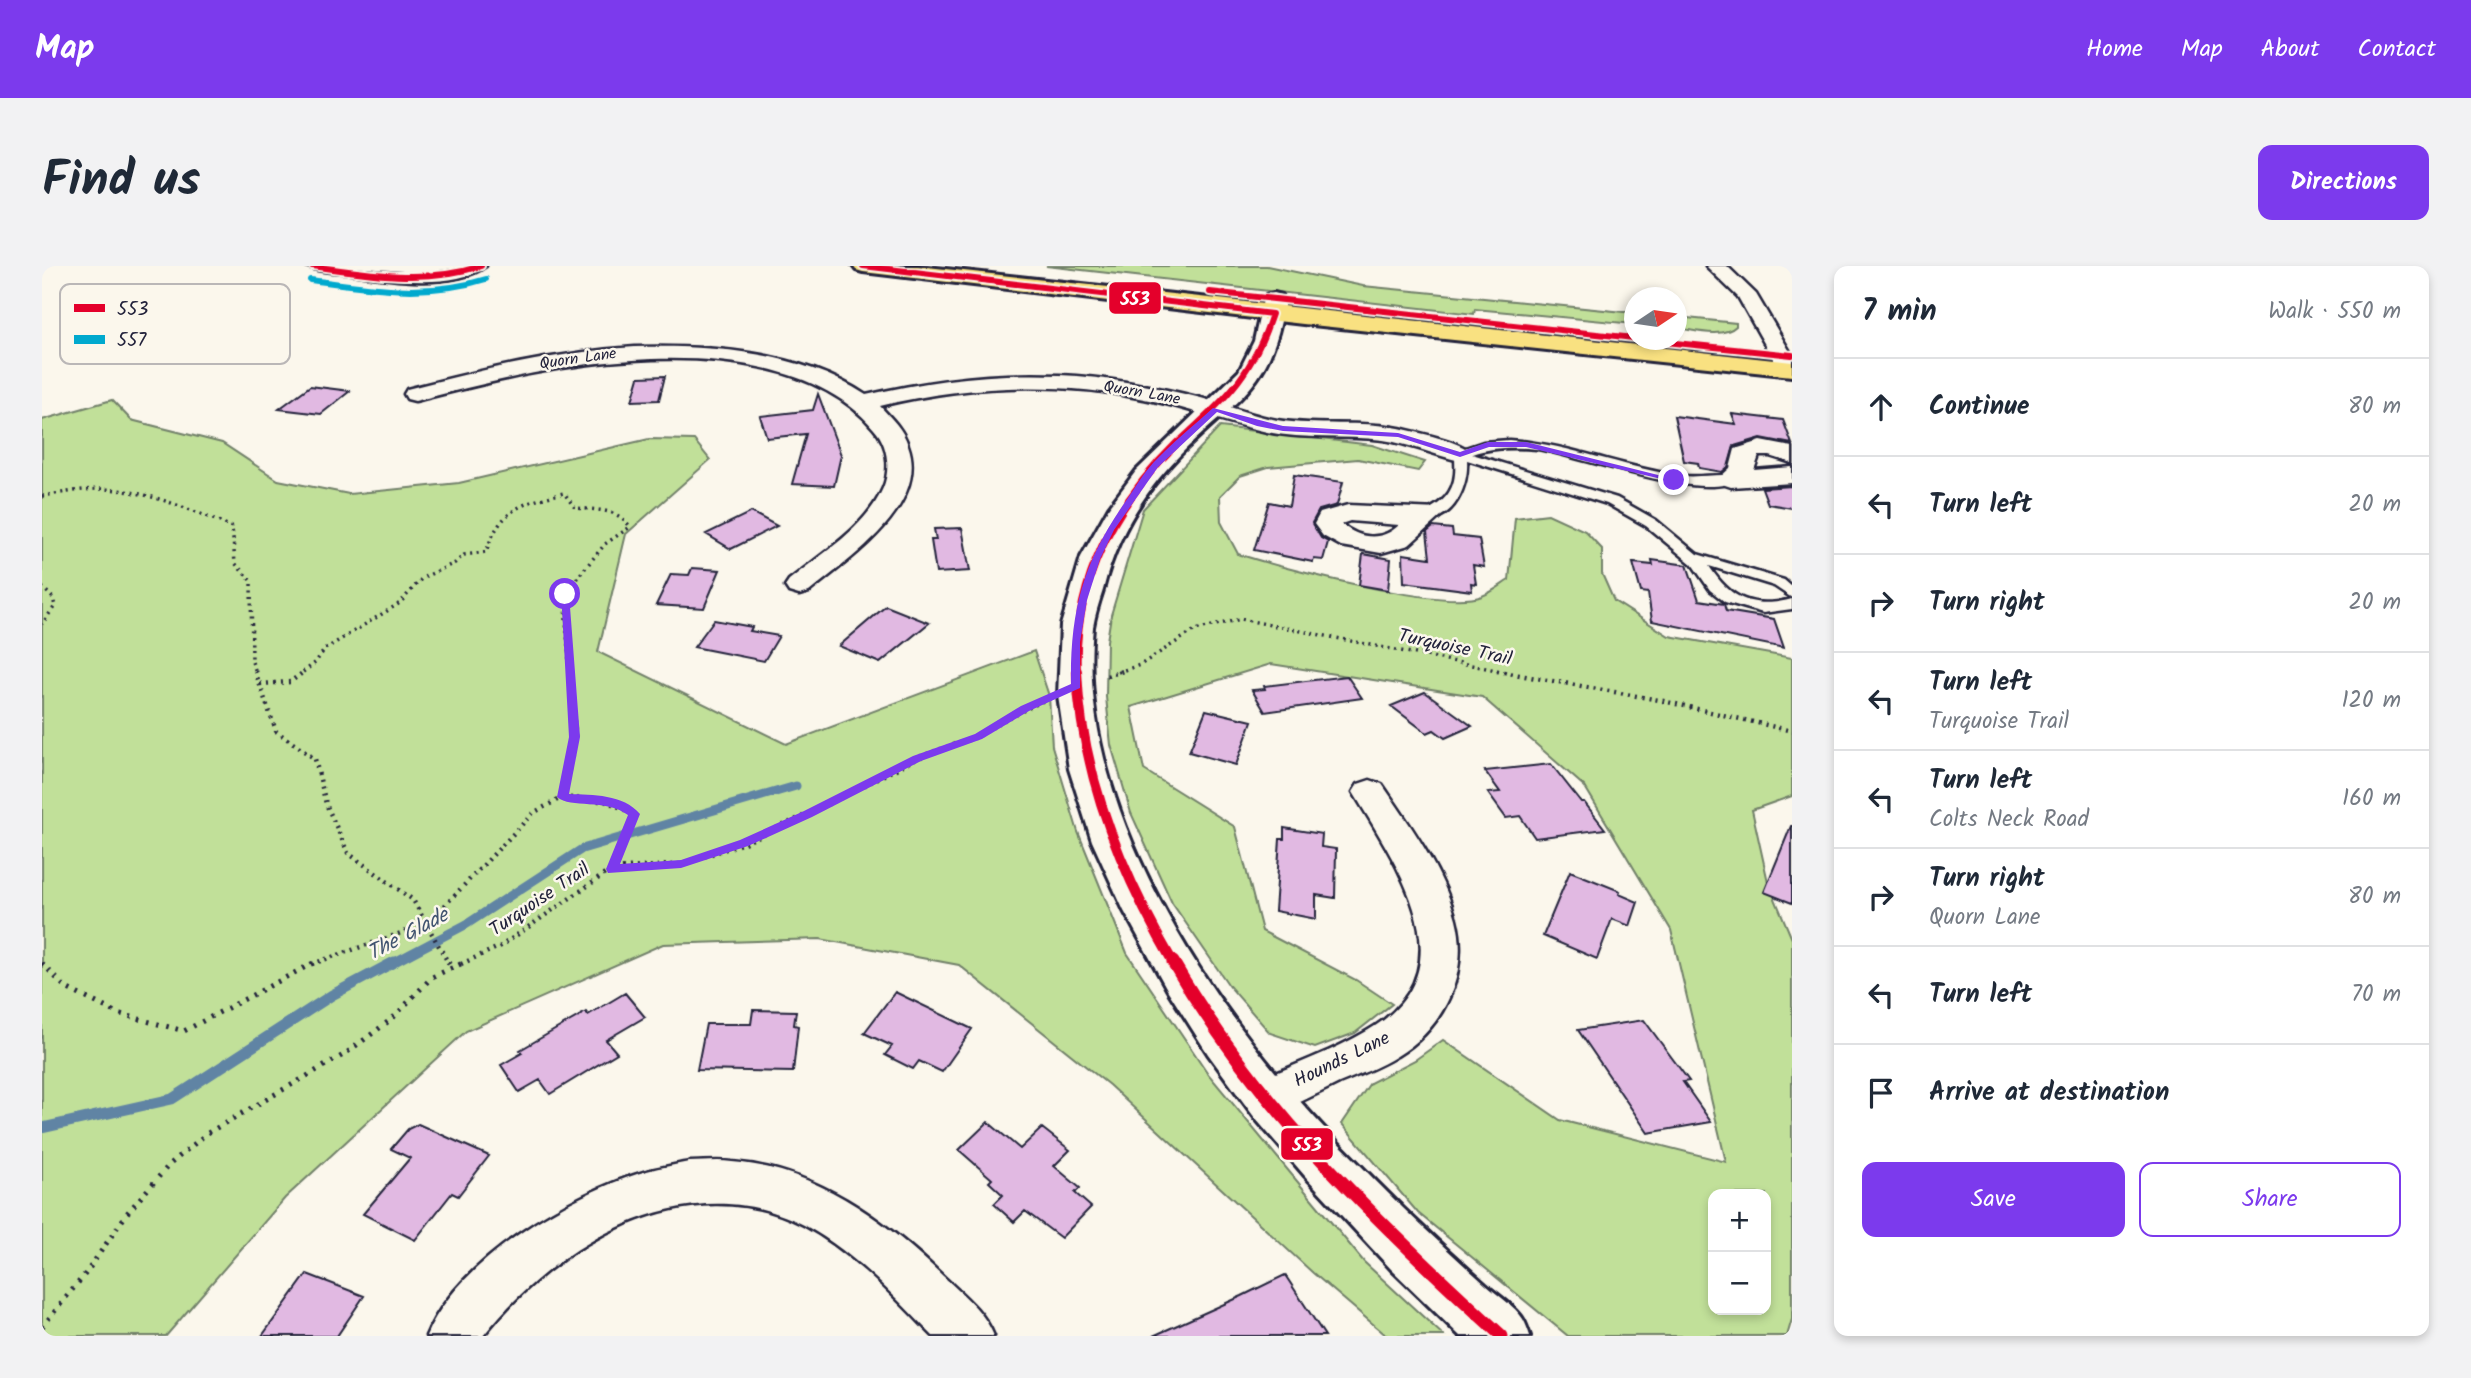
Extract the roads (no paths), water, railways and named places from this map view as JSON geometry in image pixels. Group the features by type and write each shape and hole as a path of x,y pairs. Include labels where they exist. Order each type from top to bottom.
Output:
{"main road":[{"path":"863,266 1788,361"},
{"path":"991,266 1273,307 1624,337"},
{"path":"1687,346 1788,361"}],"street":[{"path":"1716,266 1746,294 1788,361"},
{"path":"1273,307 1268,336 1255,367 1216,410 1155,466 1110,530 1096,559 1082,600 1075,642 1082,744 1096,797 1125,874 1207,1015 1266,1097 1372,1214 1455,1296 1502,1336"},
{"name":"Quorn Lane","path":"415,394 565,359 669,352 734,357 790,369 833,386 862,403 885,425 895,440 900,458 900,476 883,510 865,530 799,586"},
{"name":"Quorn Lane","path":"862,403 938,387 1037,380 1143,391 1283,428 1398,435 1460,454"},
{"path":"1731,480 1744,468 1745,454 1750,450 1772,449 1792,456"},
{"path":"1731,480 1792,475"},
{"name":"Hounds Lane","path":"1266,1097 1386,1042 1418,1018 1432,996 1441,968 1440,931 1432,897 1418,867 1370,792"},
{"path":"450,1336 494,1285 541,1245 591,1214 642,1193 689,1182 730,1181 773,1188 821,1209 872,1243 969,1336"}],"lane":[{"path":"312,266 431,278 481,266"},
{"path":"1460,454 1488,444 1526,444 1674,480 1731,480"},
{"path":"1429,515 1452,502 1460,486 1463,470 1460,454"},
{"path":"1460,454 1612,501 1651,523 1692,557 1708,572 1713,585 1731,598 1777,608 1792,603"},
{"path":"1692,557 1779,583 1792,594"}],"waterway":[{"name":"The Glade","path":"391,964 467,924 582,849 796,786"},
{"name":"The Glade","path":"42,1128 172,1099 332,995 394,962"}]}
